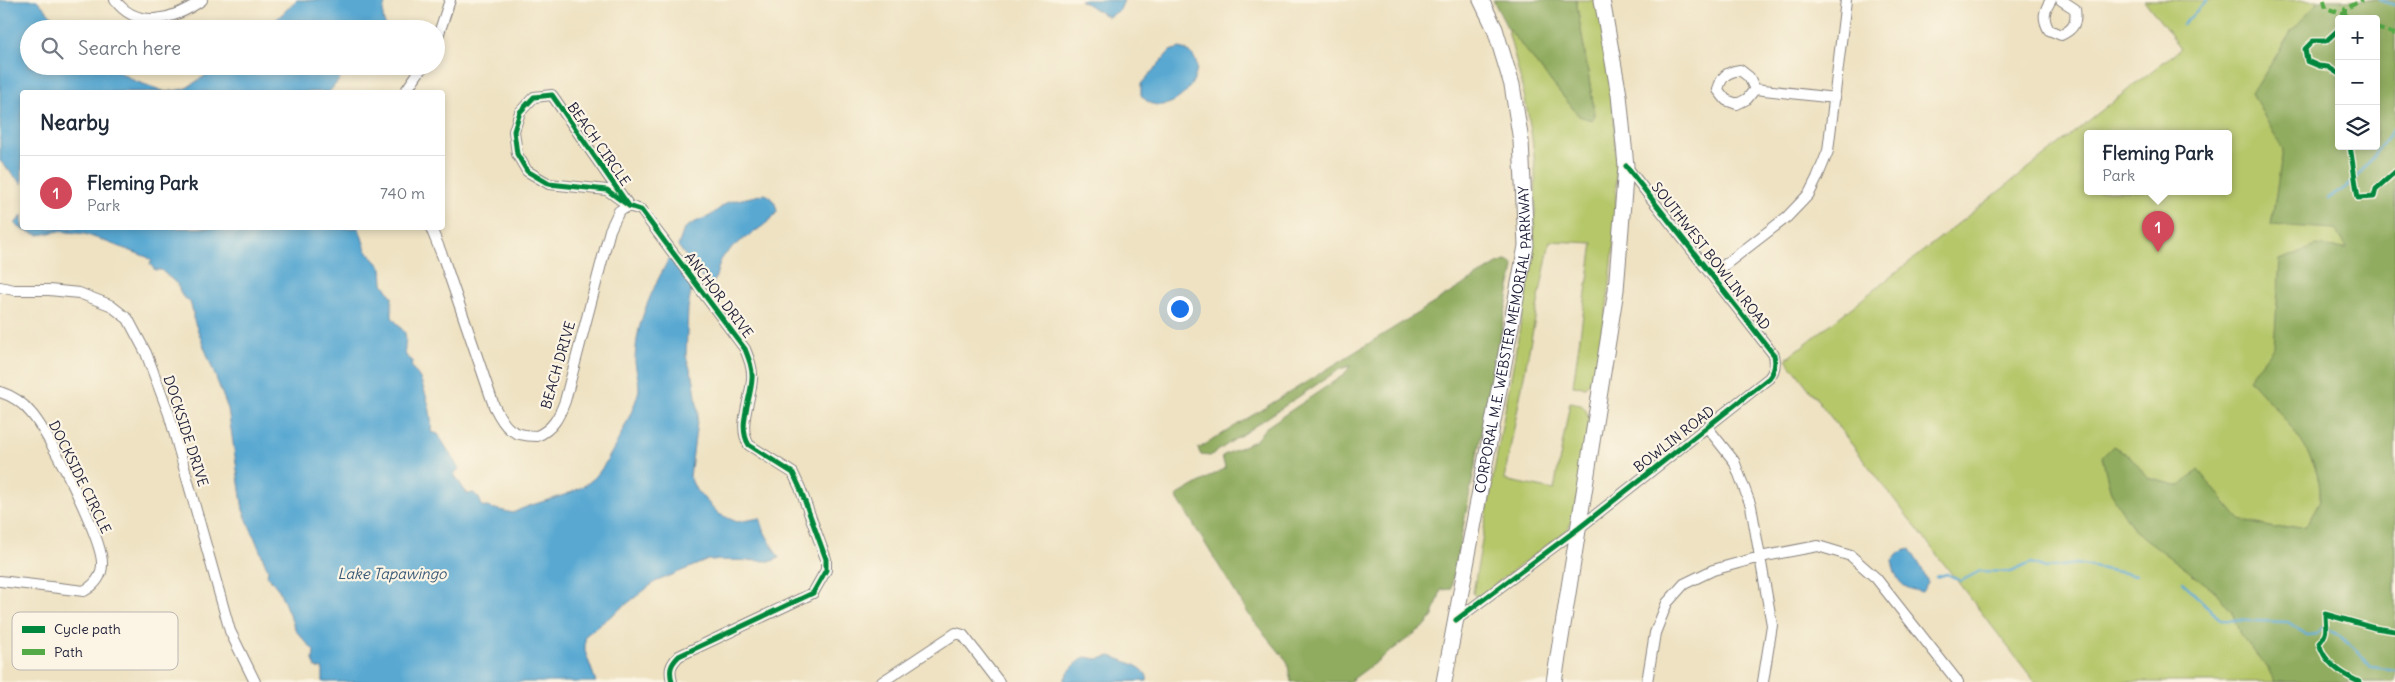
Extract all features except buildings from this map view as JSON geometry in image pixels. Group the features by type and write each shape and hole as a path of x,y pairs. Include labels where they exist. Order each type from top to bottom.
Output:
{"main road":[{"name":"CORPORAL M.E. WEBSTER MEMORIAL PARKWAY","path":"1444,682 1526,246 1521,141 1512,85 1495,29 1481,0"},
{"path":"1554,682 1616,290 1626,166 1618,95 1602,0"}],"street":[{"path":"115,0 125,12 149,20 162,19 174,15 202,0"},
{"path":"443,20 450,0"},
{"path":"1712,274 1776,227 1808,194 1828,150 1846,0"},
{"path":"2052,0 2045,9 2044,20 2049,30 2061,35 2071,30 2076,20 2075,9 2061,0"},
{"path":"406,90 417,75"},
{"path":"1755,89 1834,98"},
{"name":"BEACH CIRCLE","path":"552,95 629,206 607,190 549,184 527,171 517,154 514,131 520,112 534,98 552,95"},
{"name":"SOUTHWEST BOWLIN ROAD","path":"1626,166 1774,355 1776,362"},
{"name":"BEACH DRIVE","path":"432,230 494,406 506,428 516,433 537,436 551,427 559,416 565,401 610,230 619,211 629,206"},
{"name":"ANCHOR DRIVE","path":"629,206 641,210 746,349 751,365 752,378 744,428 745,439 749,445 793,473 826,559 826,570 812,593 679,656 669,670 672,682"},
{"name":"DOCKSIDE DRIVE","path":"0,287 14,290 49,290 79,293 110,305 128,319 146,353 169,414 230,631 255,682"},
{"name":"BOWLIN ROAD","path":"1456,620 1579,528 1769,378 1774,373 1776,362"},
{"name":"DOCKSIDE CIRCLE","path":"0,392 20,401 41,425 88,520 101,552 102,565 99,578 94,585 84,591 0,582"},
{"path":"1707,427 1734,461 1751,506 1772,625 1763,682"},
{"path":"1647,682 1655,633 1667,603 1684,584 1712,570 1760,556 1818,546 1851,556 1876,578 1958,682"},
{"path":"882,682 956,633 963,635 1000,682"}],"green space":[{"path":"1493,0 1576,0 1595,115 1592,120 1579,116 1507,27"},
{"path":"1576,0 1597,0 1611,82 1614,124 1616,207 1609,290 1600,353 1594,376 1590,382 1585,387 1573,386 1593,243 1550,241 1504,480 1554,490 1570,402 1579,404 1587,411 1589,424 1574,519 1567,530 1477,598 1473,593 1526,294 1534,220 1534,153 1525,98 1507,27 1579,116 1595,115"},
{"path":"2144,0 2395,0 2395,682 2035,682 1786,359 2181,48"},
{"path":"2319,0 2395,0 2395,682 2275,682 2268,669 2240,634 2232,612 2215,591 2134,530 2111,493 2102,457 2113,446 2130,456 2148,478 2180,486 2198,470 2240,520 2274,528 2306,525 2318,505 2320,498 2319,481 2306,449 2284,419 2249,379 2274,347 2280,260 2316,246 2346,249 2335,229 2271,225 2283,150 2252,94 2291,32"},
{"path":"1505,261 1511,262 1514,267 1451,589 1441,590 1433,616 1426,625 1349,682 1291,682 1287,661 1251,618 1176,496 1225,468 1222,456 1256,440 1265,428 1345,374 1350,366 1340,369 1210,456 1201,455 1198,449 1497,264"}],"water":[{"path":"0,0 37,0 56,20 20,20 20,75 125,75 135,81 160,90 20,90 20,182 0,161"},
{"path":"297,0 386,0 383,11 383,20 276,20"},
{"path":"1080,0 1124,0 1120,10 1108,17"},
{"path":"1180,48 1192,55 1197,66 1195,78 1188,90 1177,99 1165,105 1152,104 1141,95 1141,84 1170,51"},
{"path":"206,75 343,75 331,90 179,90 185,89"},
{"path":"765,194 774,202 777,212 765,225 735,245 723,257 713,283 710,285 706,283 678,246 684,229 710,216 728,202"},
{"name":"Lake Tapawingo","path":"20,218 20,228 15,224"},
{"name":"Lake Tapawingo","path":"23,230 360,230 366,250 382,268 383,283 392,297 392,317 405,333 405,353 413,361 411,365 420,379 425,393 430,413 431,432 438,434 459,469 454,474 467,494 474,493 479,498 482,506 513,513 574,491 584,486 599,473 620,436 637,397 639,386 635,359 639,330 650,298 669,259 675,262 692,286 688,308 686,356 694,381 698,413 690,477 696,490 719,514 737,522 760,518 765,533 779,558 772,561 708,560 655,582 585,636 585,651 596,682 323,682 323,669 316,668 313,660 314,651 296,631 279,590 267,575 268,570 243,510 228,409 193,318 190,302 182,296 177,284 161,270 155,270 150,264 152,261 147,257 85,234 60,231 39,235"},
{"path":"1910,549 1928,582 1922,592 1901,583 1892,561 1900,552"},
{"path":"1111,656 1140,668 1147,676 1147,681 1064,682 1069,671 1085,657 1098,659"}],"waterway":[{"path":"2183,25 2207,0"},
{"path":"2380,0 2395,5"},
{"path":"2328,198 2357,177 2395,127"},
{"path":"1936,577 1947,574 1961,581 1980,571 2011,572 2031,563 2046,568 2077,564 2135,575"},
{"path":"2182,582 2221,620 2288,622 2307,635 2317,634 2322,627 2337,634 2371,667 2395,670"}],"marked path":[{"path":"2324,0 2326,8 2346,15"},
{"path":"2345,15 2345,9 2362,0"},
{"path":"2380,29 2395,34"}],"cycle path":[{"path":"2335,33 2326,41 2313,41 2305,49 2307,61 2319,66 2328,67 2335,71"},
{"path":"629,206 552,95 534,97 520,112 514,131 517,154 527,171 549,184 607,190 629,206 641,210 745,349 752,375 744,421 746,438 749,445 793,473 826,559 826,570 813,593 679,656 671,668 672,682"},
{"path":"2351,150 2358,198 2374,197 2376,189 2395,172"},
{"path":"1456,620 1579,528 1769,378 1774,370 1774,355 1626,166"},
{"path":"2359,682 2334,667 2321,650 2319,643 2325,633 2325,614 2375,628 2395,631"}],"place":[{"name":"Fleming Park","path":"2158,252"}]}
